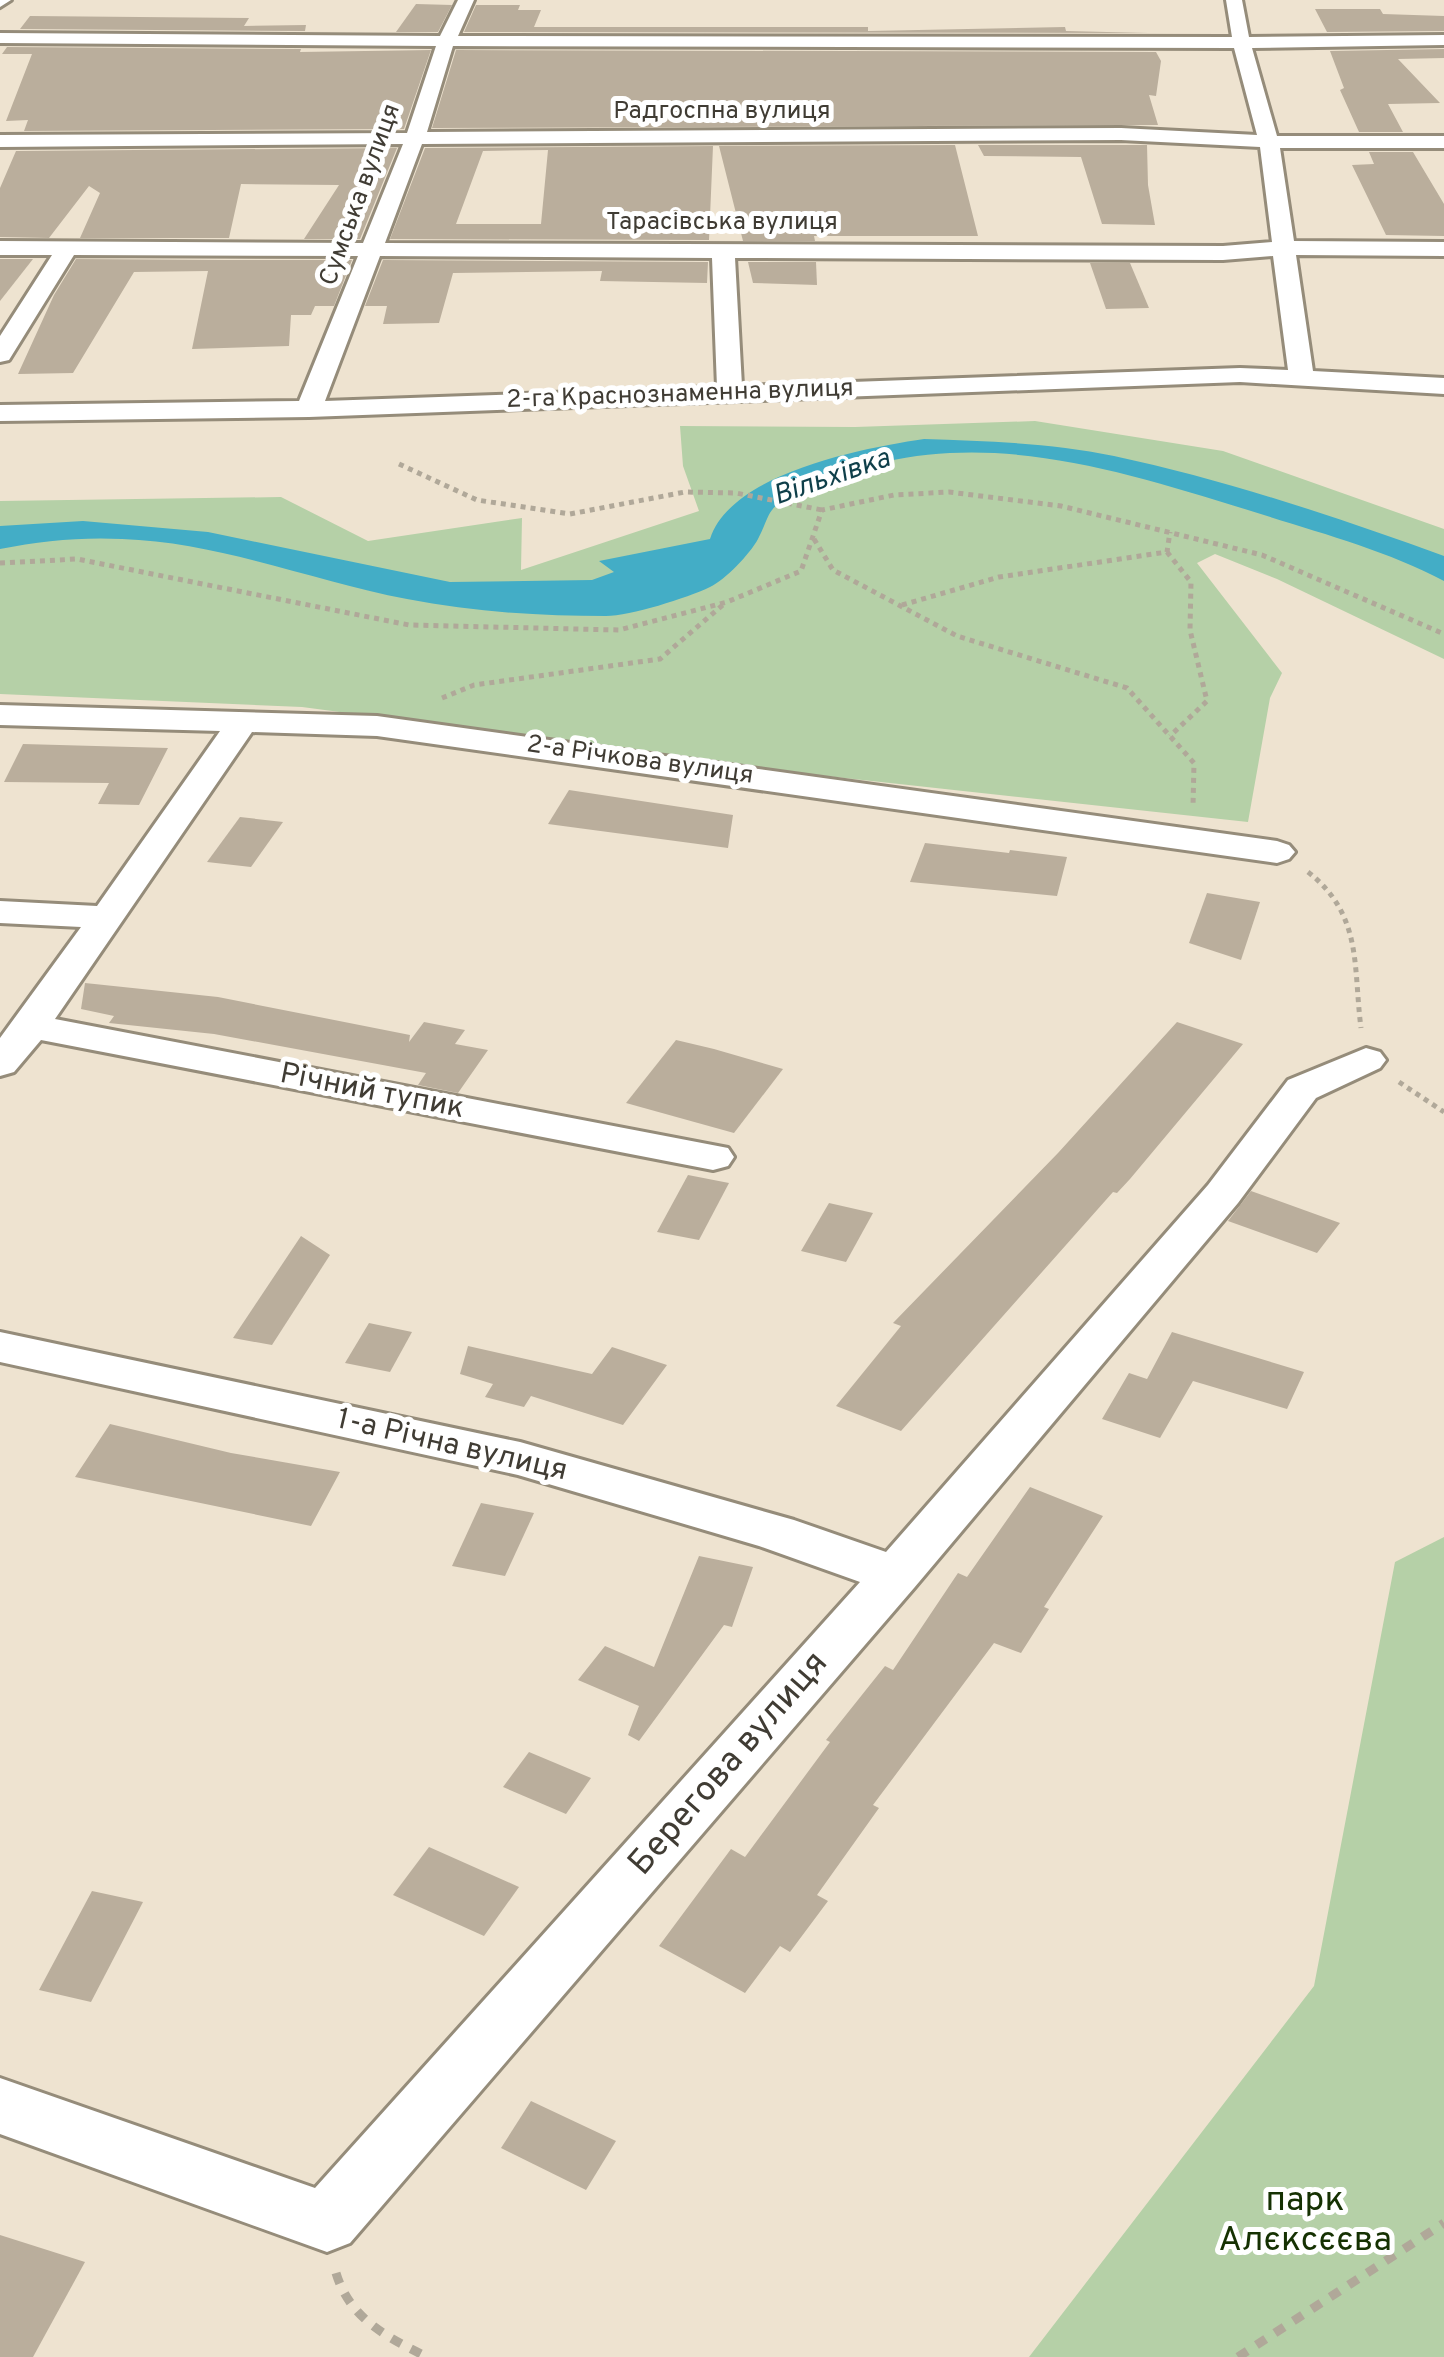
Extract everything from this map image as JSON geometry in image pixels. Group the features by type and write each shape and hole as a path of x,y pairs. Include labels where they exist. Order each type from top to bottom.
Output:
{"street":[{"name":"Сумська вулиця","path":"308,409 415,138 446,42 466,0"},
{"path":"1234,0 1241,42 1269,142 1300,376"},
{"path":"0,38 1040,45 1444,40"},
{"name":"Радгоспна вулиця","path":"0,141 1122,134 1269,142 1444,142"},
{"name":"Тарасівська вулиця","path":"0,248 1223,253 1284,248 1444,249"},
{"path":"0,355 67,248"},
{"path":"724,250 730,394"},
{"name":"2-га Краснознаменна вулиця","path":"0,413 308,409 1300,376 1360,379"},
{"path":"1360,379 1444,386"},
{"path":"1360,379 1437,404 1444,410"},
{"name":"2-а Річкова вулиця","path":"0,714 377,726 1277,852"},
{"path":"0,1064 31,1026 104,916 243,722"},
{"path":"0,912 104,916"},
{"name":"Річний тупик","path":"31,1026 714,1157"},
{"name":"Берегова вулиця","path":"327,2222 896,1575 1223,1194 1302,1089 1366,1060"},
{"name":"1-а Річна вулиця","path":"0,1348 520,1459 776,1533 896,1575"},
{"path":"0,2106 327,2222"}],"path":[{"path":"399,464 476,500 570,514 684,492 736,493 822,510 894,495 949,492 1061,506 1262,555 1444,634"},
{"path":"0,563 76,560 409,625 618,630 727,602 801,571 822,510"},
{"path":"1170,532 1167,552 1191,582 1190,630 1207,701 1170,736"},
{"path":"813,538 833,570 957,636 1127,688 1194,763 1192,823 1238,846"},
{"path":"900,606 998,577 1167,552"},
{"path":"377,726 474,685 660,659 727,602"},
{"path":"1277,852 1324,883 1356,945 1355,994 1366,1060 1444,1112"},
{"path":"327,2222 340,2292 367,2326 427,2357"},
{"path":"1238,2357 1444,2223"}],"green space":[{"path":"1035,421 1223,451 1444,529 1444,659 1277,579 1215,554 1197,563 1282,673 1270,698 1248,822 826,776 302,707 0,694 0,501 281,497 368,541 522,518 521,570 699,511 683,466 680,426 855,427"},
{"name":"парк Алєксєєва","path":"1444,1537 1444,2357 1029,2357 1314,1986 1395,1562"}],"water":[{"name":"Вільхівка","path":"924,439 1067,448 1198,476 1444,556 1444,581 1356,544 1146,480 1030,456 972,453 913,457 854,470 795,494 774,508 749,552 716,584 673,601 616,615 532,614 432,603 158,542 76,539 0,549 0,526 83,521 208,532 450,582 592,580 614,572 599,561 710,539 723,516 771,481 835,457"}],"building":[{"path":"416,4 452,5 438,32 396,32"},
{"path":"476,5 520,5 518,10 541,10 534,27 868,27 868,31 1065,27 1066,31 1148,33 464,32"},
{"path":"1315,9 1380,9 1383,14 1444,16 1444,31 1327,32"},
{"path":"30,16 249,18 244,26 306,25 305,31 20,29"},
{"path":"7,47 431,50 404,129 24,131 28,120 6,121 32,54 2,54"},
{"path":"1444,49 1444,58 1398,59 1440,103 1388,104 1403,132 1359,132 1340,90 1344,88 1330,51"},
{"path":"456,50 1156,52 1161,61 1156,96 1149,95 1158,125 432,128"},
{"path":"955,145 978,236 814,236 815,241 743,241 719,146"},
{"path":"978,145 1147,145 1155,225 1102,224 1081,157 984,156"},
{"path":"713,146 709,240 390,239 425,148","holes":["548,150 541,224 456,224 483,151"]},
{"path":"397,148 360,239 304,239 339,185 241,184 229,238 80,238 100,193 89,186 49,238 0,237 0,188 16,151"},
{"path":"1369,152 1413,152 1444,204 1444,236 1386,235 1352,165 1374,164"},
{"path":"0,259 33,259 0,301"},
{"path":"76,259 352,260 334,306 315,306 311,315 291,315 289,346 192,349 208,271 134,272 73,373 18,374 54,295"},
{"path":"383,260 708,262 707,283 600,281 602,271 453,273 439,323 383,324 387,306 365,306"},
{"path":"748,262 816,262 817,285 753,283"},
{"path":"1090,263 1130,263 1149,308 1106,309"},
{"path":"23,744 168,748 139,805 98,804 109,783 4,782"},
{"path":"569,790 733,815 728,848 548,824"},
{"path":"240,817 283,822 251,867 207,862"},
{"path":"925,843 1067,857 1057,896 910,882"},
{"path":"1207,893 1260,902 1241,960 1189,943"},
{"path":"85,983 218,997 410,1035 409,1042 424,1022 465,1030 455,1044 488,1050 458,1093 418,1085 426,1073 214,1034 109,1023 114,1016 81,1009"},
{"path":"1177,1022 1243,1044 1130,1179 1117,1193 1113,1192 901,1431 836,1406 901,1326 893,1323 1058,1153"},
{"path":"676,1040 783,1069 734,1133 626,1103"},
{"path":"688,1175 729,1183 699,1240 657,1232"},
{"path":"1251,1191 1340,1223 1317,1253 1228,1221"},
{"path":"829,1203 873,1213 846,1262 801,1251"},
{"path":"301,1236 330,1255 272,1345 233,1338"},
{"path":"369,1323 412,1332 390,1372 345,1363"},
{"path":"1172,1332 1304,1372 1287,1409 1193,1381 1160,1438 1102,1419 1129,1373 1147,1379"},
{"path":"468,1346 592,1374 612,1347 667,1365 623,1425 531,1396 524,1407 485,1397 493,1384 460,1374"},
{"path":"110,1424 231,1453 340,1472 311,1526 75,1477"},
{"path":"1030,1487 1103,1516 1044,1607 1049,1609 1021,1653 994,1643 873,1805 879,1808 817,1895 828,1901 790,1952 780,1946 745,1993 659,1946 731,1849 745,1857 830,1742 826,1740 885,1666 893,1670 958,1573 967,1577"},
{"path":"481,1503 534,1513 505,1576 452,1566"},
{"path":"699,1556 753,1567 732,1627 724,1625 639,1741 628,1735 639,1706 578,1680 605,1646 654,1667"},
{"path":"529,1752 591,1778 566,1814 503,1787"},
{"path":"429,1847 519,1887 484,1936 393,1895"},
{"path":"92,1891 143,1902 91,2002 39,1990"},
{"path":"531,2101 616,2141 586,2190 501,2148"},
{"path":"0,2235 85,2262 33,2357 0,2357"}]}
